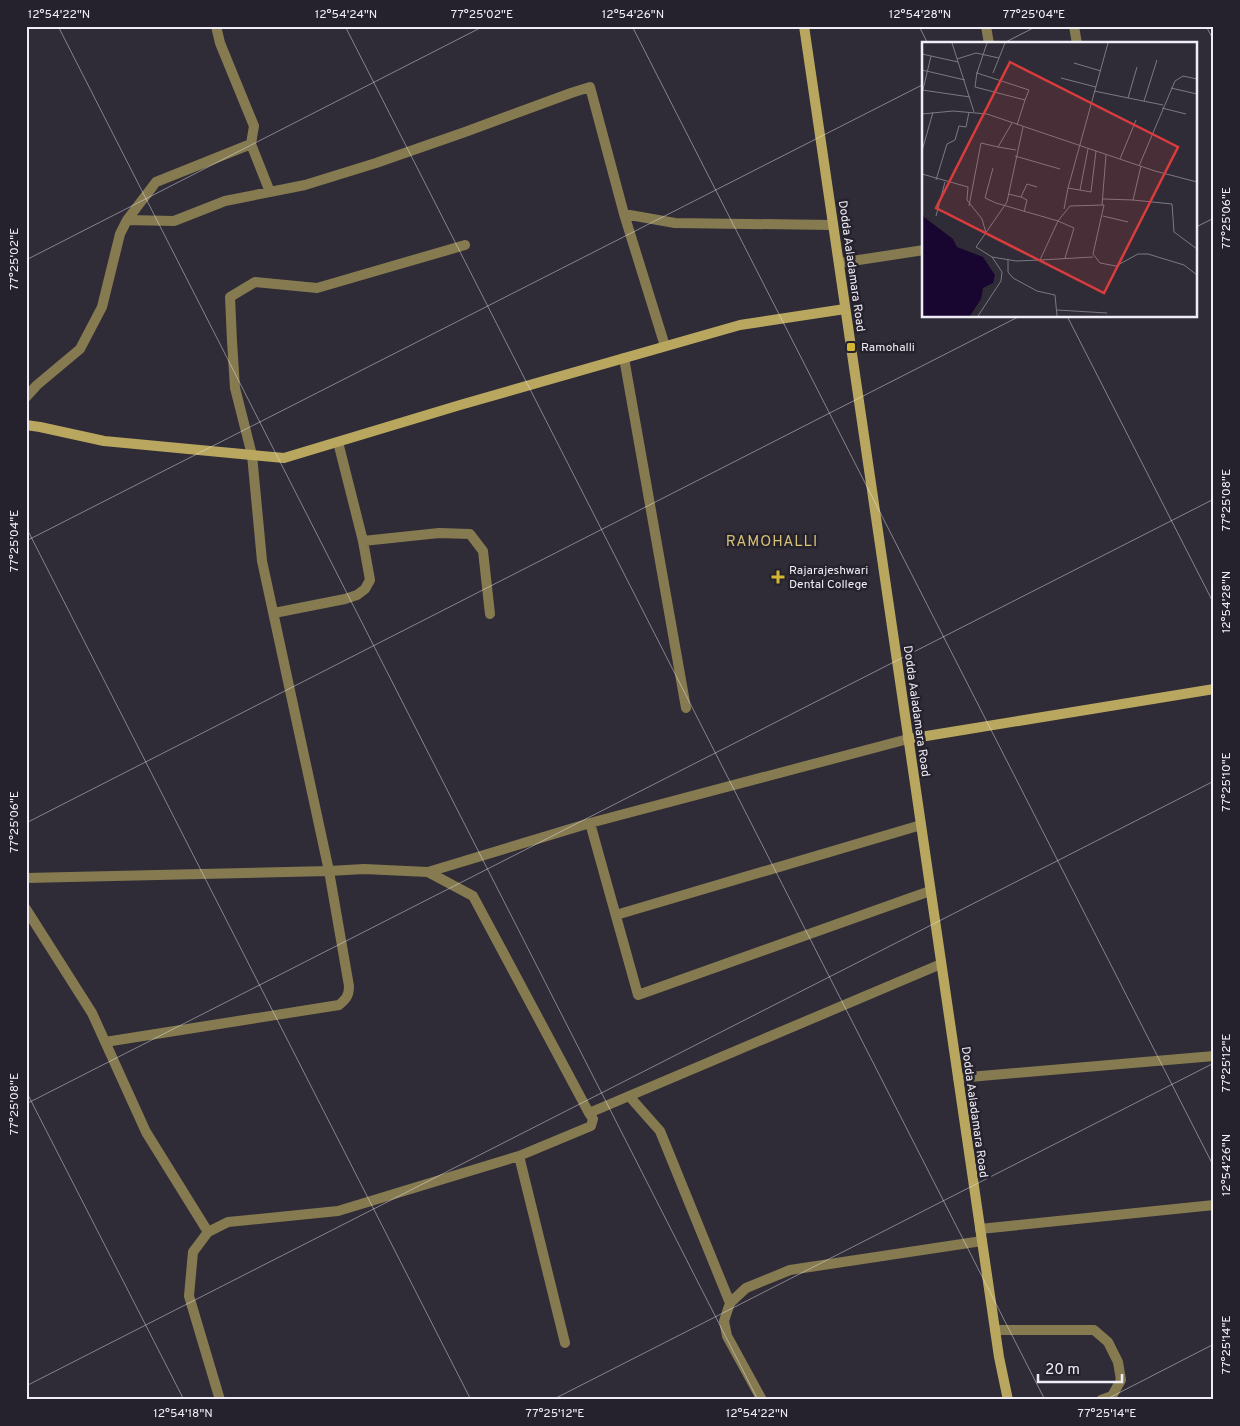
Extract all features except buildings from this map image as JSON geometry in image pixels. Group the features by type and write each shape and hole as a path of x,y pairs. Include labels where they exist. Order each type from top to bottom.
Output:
{"main road":[{"name":"Dodda Aaladamara Road","path":"804,26 980,1229 995,1330 1008,1400"},
{"path":"26,425 104,442 284,458 740,325 846,309"},
{"path":"908,739 1214,689"}],"street":[{"path":"216,26 220,43 254,126 252,144 270,192"},
{"path":"986,26 989,42"},
{"path":"1074,26 1077,42"},
{"path":"127,220 174,221 225,200 305,185 376,163 590,87 624,214 664,346"},
{"path":"26,397 80,348 102,307 120,234 127,220 156,182 252,144"},
{"path":"624,214 675,223 833,225"},
{"path":"105,1042 339,1005 349,994 329,871 262,561 252,455 235,388 230,297 255,282 317,288 465,245"},
{"path":"839,263 922,250"},
{"path":"624,358 686,708"},
{"path":"274,613 357,595 370,580 363,541 338,442"},
{"path":"363,541 440,534 470,534 483,551 490,614"},
{"path":"26,878 364,869 428,872 590,823 908,739"},
{"path":"590,823 638,995 930,891"},
{"path":"616,915 921,825"},
{"path":"220,1400 188,1296 193,1252 208,1232 228,1222 338,1211 519,1156 591,1126 593,1119 473,896 428,872"},
{"path":"26,909 92,1013 146,1132 208,1232"},
{"path":"589,1113 941,964"},
{"path":"958,1078 1214,1056"},
{"path":"629,1096 660,1131 730,1303"},
{"path":"519,1156 565,1343"},
{"path":"980,1229 1214,1205"},
{"path":"762,1400 727,1336 724,1321 730,1303 746,1288 790,1270 982,1241"},
{"path":"995,1330 1094,1330 1108,1342 1118,1362 1121,1380 1112,1396 1101,1400"}],"place":[{"name":"Ramohalli","path":"851,347"},
{"name":"Rajarajeshwari Dental College","path":"778,577"}],"district":[{"name":"RAMOHALLI","path":"772,541"}]}
